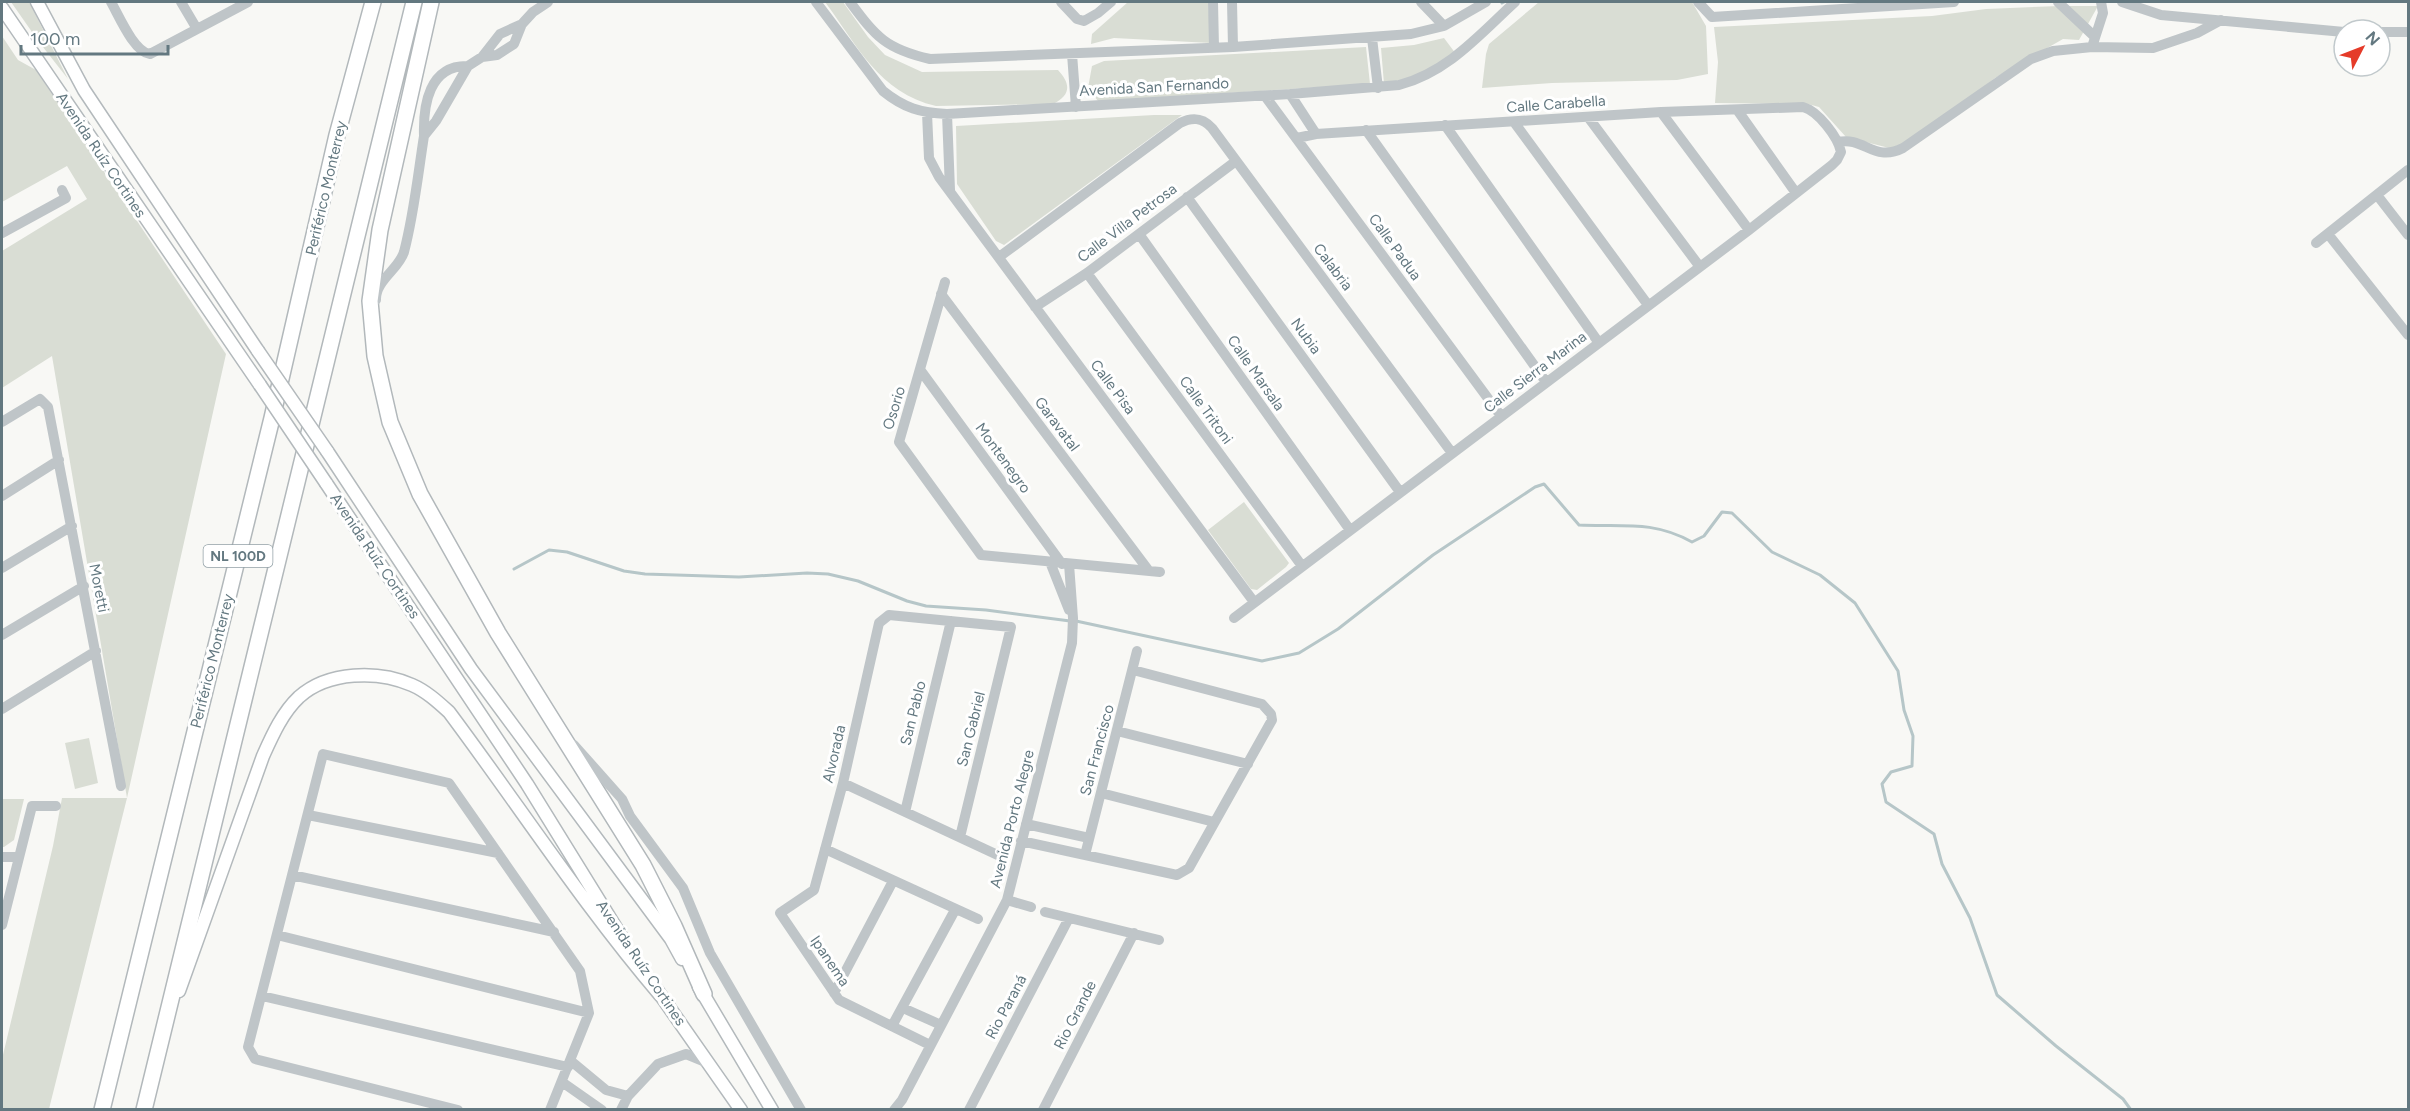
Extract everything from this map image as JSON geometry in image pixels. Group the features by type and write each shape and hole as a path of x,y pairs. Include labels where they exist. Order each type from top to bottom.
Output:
{"highway":[{"name":"Periférico Monterrey","path":"102,1110 280,385 337,135 373,2"},
{"name":"NL 100D","path":"144,1110 414,2"},
{"path":"431,2 380,230 370,301 375,356 390,422 420,494 498,633 556,723 600,800 643,865 674,926 704,994"}],"main road":[{"name":"Avenida Ruíz Cortines","path":"37,2 84,90 471,669 671,939 772,1110"},
{"name":"Avenida Ruíz Cortines","path":"2,8 326,483 527,784 612,923 741,1110"},
{"path":"161,1043 262,756 279,722 298,698 317,684 342,677 363,675 385,676 413,685 433,697 449,712 620,948 661,996"}],"street":[{"path":"111,2 141,50 150,54 248,2"},
{"path":"181,2 197,29"},
{"path":"482,57 497,55 514,44 522,24 533,12 548,2"},
{"name":"Avenida San Fernando","path":"816,2 883,91 910,109 947,114 1265,96 1378,88 1416,81 1441,68 1515,2"},
{"path":"850,2 869,28 887,44 904,53 930,59 1233,47 1372,38 1411,34 1444,26 1486,2"},
{"path":"1060,2 1080,21 1091,18 1111,2"},
{"path":"1213,2 1214,47"},
{"path":"1232,2 1233,47"},
{"path":"1421,2 1444,26"},
{"path":"1698,2 1712,17 1865,5 1954,2"},
{"path":"1782,2 1791,12"},
{"path":"2058,2 2094,42"},
{"path":"2094,42 2104,9 2101,2"},
{"path":"2122,2 2161,15 2332,31"},
{"path":"1838,142 1851,141 1882,154 1897,151 2031,59 2053,51 2094,42 2153,48 2197,33 2222,20"},
{"path":"424,136 436,121 468,66 482,57 500,34 522,24"},
{"path":"2392,32 2409,32"},
{"path":"1372,38 1378,88"},
{"path":"1072,54 1076,107"},
{"path":"468,66 447,69 434,84 428,96 423,116 424,136 404,254 375,295 381,370 403,450 498,633"},
{"path":"1290,94 1316,134"},
{"name":"Calle Padua","path":"1265,96 1501,416"},
{"name":"Calle Carabella","path":"1297,138 1316,134 1445,125 1661,112 1803,107 1816,114 1838,142"},
{"path":"1738,111 1796,193"},
{"path":"1661,112 1749,230"},
{"name":"Calle Pisa","path":"927,113 929,158 939,177 1254,602"},
{"path":"947,114 950,190"},
{"path":"1588,117 1700,267"},
{"name":"Calabria","path":"999,257 1180,123 1188,119 1204,120 1452,453"},
{"path":"1515,122 1648,305"},
{"path":"1445,125 1599,343"},
{"path":"1366,130 1546,382"},
{"name":"Calle Sierra Marina","path":"1234,618 1796,193 1837,160 1841,152 1838,142"},
{"name":"Calle Villa Petrosa","path":"1035,307 1087,273 1236,161"},
{"path":"2316,243 2409,170"},
{"path":"2,233 66,198 62,190"},
{"path":"2377,195 2409,235"},
{"name":"Nubia","path":"1187,197 1400,492"},
{"name":"Calle Marsala","path":"1139,234 1350,530"},
{"path":"2328,234 2409,335"},
{"name":"Calle Tritoni","path":"1087,273 1302,566"},
{"name":"Osorio","path":"945,282 899,442 981,555 1050,562"},
{"name":"Garavatal","path":"941,294 1155,572 1065,564"},
{"name":"Montenegro","path":"921,371 1065,564"},
{"name":"Moretti","path":"2,422 40,399 48,407 121,786"},
{"path":"2,496 59,460"},
{"path":"2,568 72,526"},
{"path":"1065,564 1050,562 1073,618"},
{"name":"Avenida Porto Alegre","path":"894,1110 902,1100 1007,900 1072,643 1073,618 1065,564"},
{"path":"2,635 84,586"},
{"name":"Alvorada","path":"780,914 814,890 843,783 879,623 889,615 951,621"},
{"name":"San Gabriel","path":"951,621 1011,627 960,837"},
{"name":"San Pablo","path":"905,812 951,621"},
{"path":"2,709 96,651"},
{"name":"San Francisco","path":"1085,855 1137,651"},
{"path":"1022,841 1177,875 1189,868 1272,720 1271,714 1262,704 1133,670"},
{"path":"556,723 622,799 630,816 682,888 710,953 801,1110"},
{"path":"1117,731 1248,764"},
{"path":"458,1110 255,1059 248,1047 323,754 449,783 580,971 589,1013 550,1110"},
{"path":"843,783 1004,858"},
{"path":"1101,793 1214,822"},
{"path":"2,925 32,806 56,806"},
{"path":"308,815 498,853"},
{"path":"1026,824 1089,838"},
{"path":"825,849 978,919"},
{"path":"2,857 18,857"},
{"path":"292,875 554,933"},
{"path":"834,993 893,881"},
{"path":"1007,900 1031,907"},
{"path":"892,1026 955,910"},
{"path":"1045,912 1160,939"},
{"name":"Ipanema","path":"780,914 839,1000 930,1046"},
{"name":"Rio Paraná","path":"969,1110 1070,918"},
{"name":"Rio Grande","path":"1043,1110 1134,933"},
{"path":"277,935 589,1013"},
{"path":"262,996 570,1064 606,1090 628,1096"},
{"path":"903,1008 941,1025"},
{"path":"621,1110 628,1096 658,1064 686,1054 708,1063"},
{"path":"562,1082 602,1110"}],"shaded area":[{"path":"11,2 29,2 68,79 39,42"},
{"path":"825,2 843,2 868,37 885,55 922,72 1058,70 1067,85 1066,93 1053,104 936,106 916,100 884,79 871,65"},
{"path":"1128,2 1208,2 1211,43 1114,38 1091,44 1092,34"},
{"path":"1539,2 1692,2 1706,26 1708,74 1677,80 1552,83 1482,88 1489,44"},
{"path":"2098,6 2079,40 2063,39 1995,78 1901,151 1846,137 1819,107 1808,104 1715,103 1718,62 1714,27 1932,16 1986,9"},
{"path":"2,36 18,60 36,70 226,354 127,798 52,356 2,388 2,251 87,199 67,166 2,202"},
{"path":"1444,38 1456,54 1434,72 1384,84 1381,48 1414,45"},
{"path":"1366,47 1370,84 1098,101 1088,88 1092,66 1104,61"},
{"path":"1182,115 1004,245 996,241 957,184 956,126"},
{"path":"1244,502 1289,563 1257,590 1251,589 1208,530"},
{"path":"89,738 98,783 75,789 65,743"},
{"path":"62,798 127,798 49,1109 2,1109 2,1059 53,846"},
{"path":"2,799 24,799 14,840 4,847 2,847"}],"waterway":[{"path":"1076,621 1262,661 1299,653 1338,629 1433,555 1535,487 1544,484 1579,525 1650,527 1664,530 1692,542 1704,536 1722,512 1732,513 1772,552 1820,575 1855,603 1898,671 1904,710 1913,736 1912,766 1891,772 1882,784 1886,802 1934,834 1942,864 1970,918 1997,995 2123,1099 2131,1110"},
{"path":"514,569 549,550 567,552 624,571 645,574 739,577 828,574 858,581 907,601 926,606 986,610 1070,621"}]}
